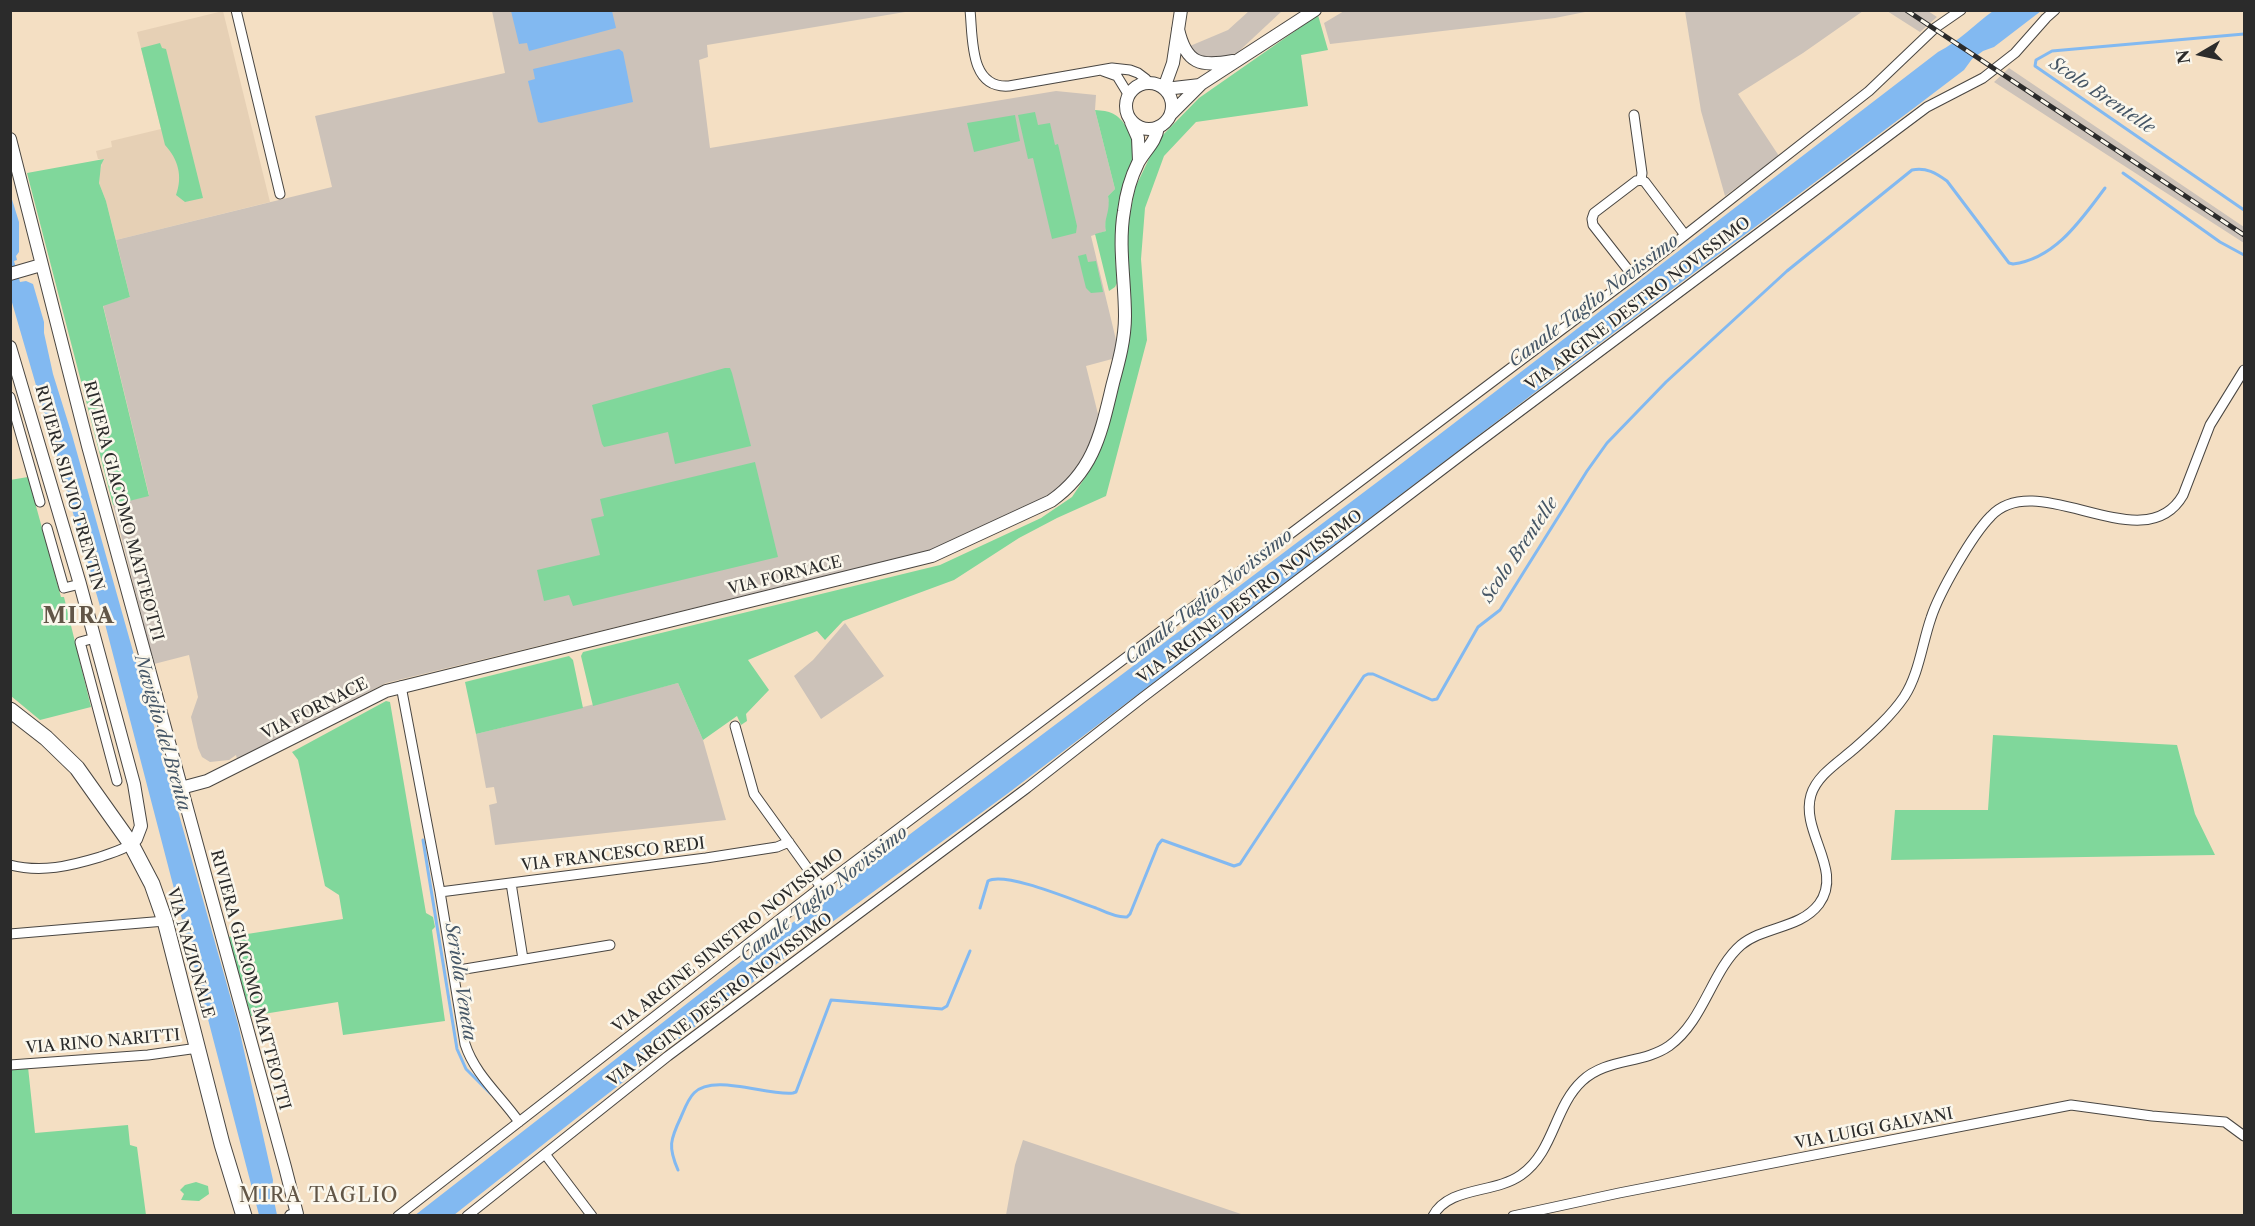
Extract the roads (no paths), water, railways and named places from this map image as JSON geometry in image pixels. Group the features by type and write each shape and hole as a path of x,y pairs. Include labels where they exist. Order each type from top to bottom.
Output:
{"main road":[{"name":"VIA NAZIONALE","path":"10,710 46,738 77,768 131,844 152,884 165,921 222,1144 244,1215"}],"street":[{"path":"236,10 280,194"},
{"path":"970,10 977,66 990,83 1005,86 1113,68 1130,70 1149,83 1164,89 1201,84"},
{"path":"1171,114 1171,101 1164,89 1173,63 1181,10"},
{"path":"1100,70 1117,76 1125,86 1128,94 1125,109 1131,122 1144,129 1158,128 1201,84 1315,10"},
{"path":"1940,10 1946,19"},
{"name":"VIA ARGINE SINISTRO NOVISSIMO","path":"398,1215 821,887 1633,276 1869,91 1921,40 1961,10"},
{"name":"VIA ARGINE DESTRO NOVISSIMO","path":"467,1215 668,1056 1027,788 1149,692 1490,434 1928,107 1983,78 2015,53 2055,10"},
{"path":"1178,28 1184,47 1199,62 1214,65 1240,60"},
{"path":"1128,94 1138,85 1149,83 1165,66 1174,50"},
{"path":"1634,115 1641,180"},
{"name":"VIA FORNACE","path":"1131,122 1138,138 1139,161"},
{"name":"VIA FORNACE","path":"181,788 207,781 386,691 401,686 933,556 1051,501 1067,489 1086,467 1101,431 1125,331 1122,224 1128,190 1139,161 1157,135 1158,128"},
{"name":"RIVIERA GIACOMO MATTEOTTI","path":"10,139 41,265 285,1167 295,1215"},
{"path":"1633,276 1592,219 1594,213 1636,181 1641,180 1645,182 1685,235"},
{"path":"10,274 41,265"},
{"name":"RIVIERA SILVIO TRENTIN","path":"12,355 80,584 128,759 141,826 136,839 131,844"},
{"path":"1433,1215 1449,1198 1500,1186 1523,1173 1543,1152 1570,1096 1581,1082 1603,1067 1647,1056 1672,1044 1693,1020 1737,949 1754,937 1805,916 1817,906 1825,892 1827,877 1810,820 1809,808 1813,791 1826,773 1867,737 1903,699 1914,678 1935,608 1976,535 1991,515 2008,504 2028,500 2102,516 2130,519 2155,518 2167,513 2183,495 2210,426 2244,370"},
{"path":"10,397 40,502"},
{"path":"26,452 39,448"},
{"path":"47,528 64,588 80,584"},
{"path":"95,638 80,642 117,781"},
{"path":"401,686 440,892 459,1014 471,1061 519,1122"},
{"path":"99,713 114,709"},
{"path":"735,726 754,794 821,887"},
{"path":"112,763 128,759"},
{"name":"VIA FRANCESCO REDI","path":"440,892 767,849 789,842"},
{"path":"10,866 40,869 73,865 123,849 131,844"},
{"path":"512,883 523,959"},
{"path":"10,934 165,921"},
{"path":"453,971 610,945"},
{"name":"VIA RINO NARITTI","path":"10,1065 198,1048"},
{"name":"VIA LUIGI GALVANI","path":"1513,1215 2071,1105 2152,1116 2225,1122 2242,1134"},
{"path":"545,1154 592,1215"},
{"path":"416,1188 422,1197"}],"water":[{"path":"511,11 612,11 616,28 529,51 527,43 519,44"},
{"path":"1993,11 2041,11 1994,47 1972,59 1964,70 1571,365 1007,794 817,933 454,1215 414,1216 743,960 1380,480"},
{"path":"619,49 623,52 633,102 538,122 528,81 535,79 533,69"},
{"path":"10,193 19,222 19,252 16,256 17,260 14,261 20,282 26,281 33,284 44,322 44,333 53,374 238,1024 273,1180 272,1191 277,1215 259,1215 104,620 11,299"}],"waterway":[{"name":"Scolo Brentelle","path":"2244,34 2052,51 2036,60 2035,66 2244,210"},
{"name":"Scolo Brentelle","path":"980,908 988,881 997,879 1024,883 1119,917 1127,917 1162,840 1234,866 1240,864 1364,676 1373,674 1432,700 1437,699 1478,627 1500,610 1607,443 1666,382 1787,271 1912,170 1931,171 1947,181 2009,263 2013,264 2042,255 2054,246 2076,225 2105,188"},
{"name":"Scolo Brentelle","path":"2123,173 2220,242 2244,255"},
{"name":"Seriola Veneta","path":"423,840 457,1049 466,1069 491,1094"},
{"name":"Scolo Brentelle","path":"678,1170 672,1149 673,1138 686,1105 694,1093 703,1087 714,1085 782,1093 796,1092 831,1000 942,1009 947,1006 970,951"}],"railway":[{"path":"1906,10 2244,235"}],"district":[{"name":"MIRA","path":"79,617"},
{"name":"MIRA TAGLIO","path":"319,1196"}],"water label":[{"name":"Canale Taglio Novissimo","path":"1594,301"},
{"name":"Canale Taglio Novissimo","path":"1209,597"},
{"name":"Naviglio del Brenta","path":"162,733"},
{"name":"Canale Taglio Novissimo","path":"824,894"}]}
